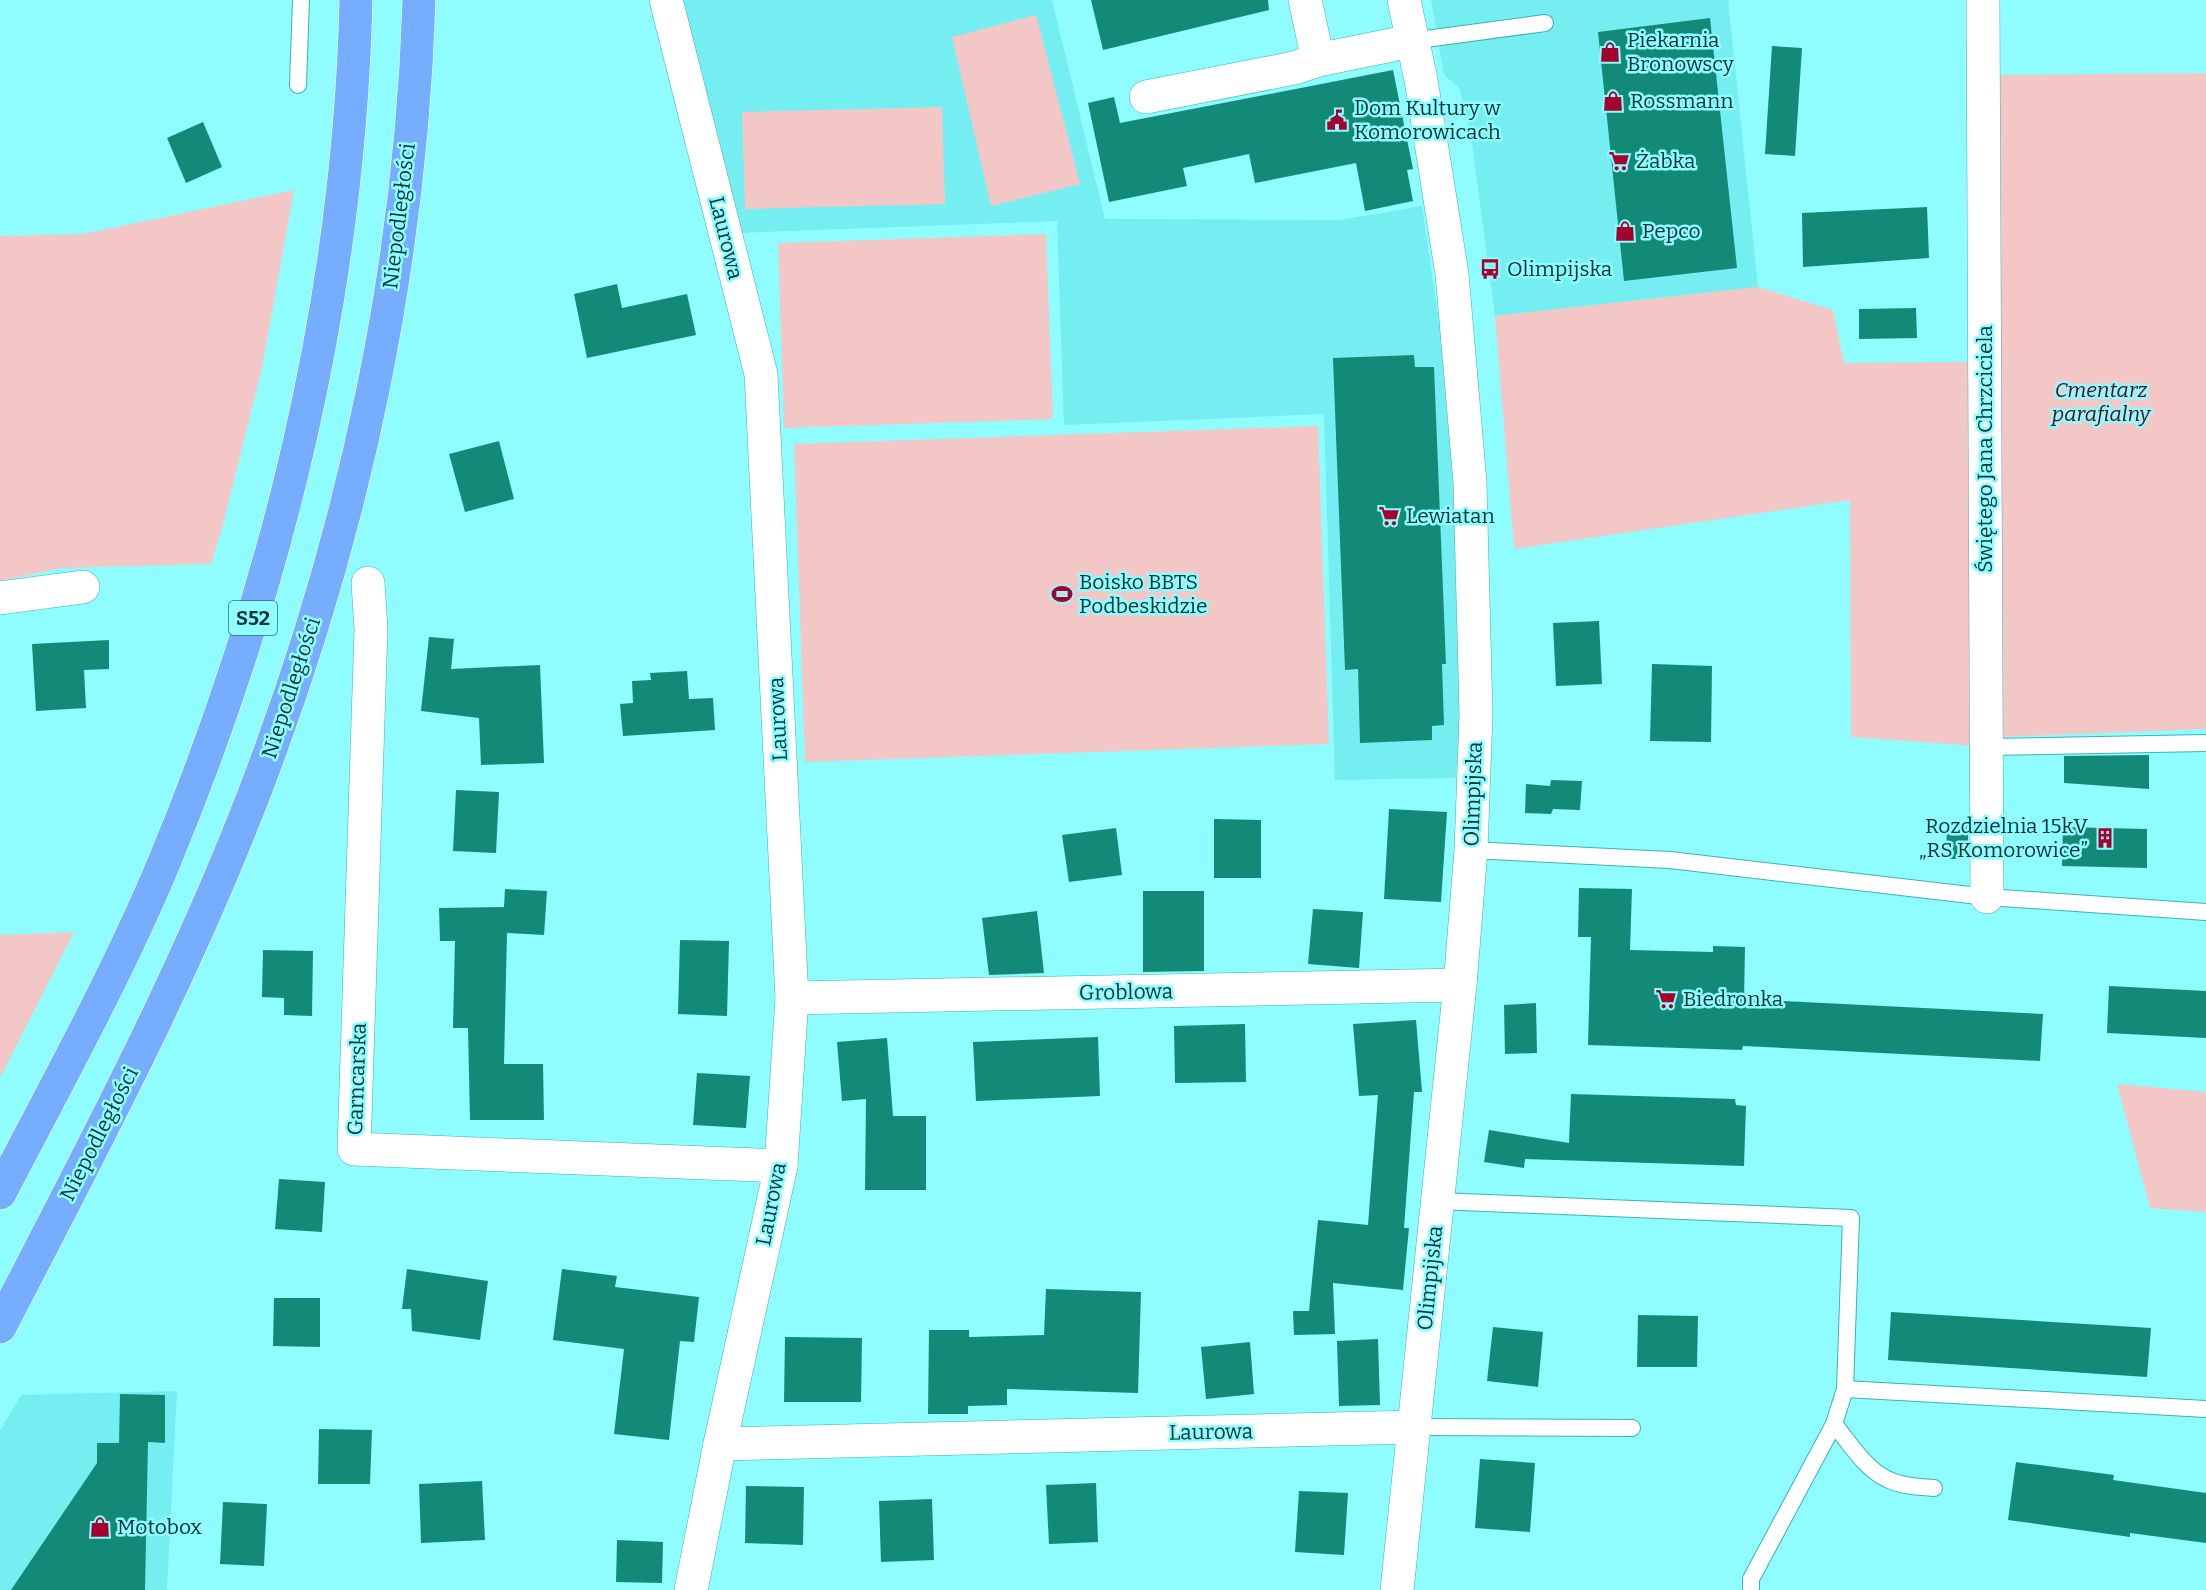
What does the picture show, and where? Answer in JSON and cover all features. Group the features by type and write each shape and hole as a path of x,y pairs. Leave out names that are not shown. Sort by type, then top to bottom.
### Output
{"highway":[{"name":"S52","path":"0,1193 99,1002 162,867 212,740 259,600 295,467 325,317 343,184 356,0"},
{"name":"Niepodległości","path":"0,1327 155,1025 218,882 265,766 314,621 351,487 384,337 404,194 419,0"}],"street":[{"name":"Laurowa","path":"666,0 761,374 792,998 781,1166 720,1443 691,1590"},
{"path":"1305,0 1318,60"},
{"name":"Olimpijska","path":"1397,1590 1460,985 1471,850 1476,735 1476,652 1465,407 1449,244 1421,80 1404,0"},
{"name":"Świętego Jana Chrzciciela","path":"1983,0 1987,897"},
{"path":"1146,98 1412,41"},
{"name":"Garncarska","path":"368,583 371,629 354,1149 781,1166"},
{"path":"0,598 83,587"},
{"name":"Groblowa","path":"792,998 1460,985"},
{"name":"Laurowa","path":"720,1443 1414,1427"}],"lane":[{"path":"298,85 301,0"},
{"path":"1412,41 1545,23"},
{"path":"1987,747 2206,743"},
{"path":"1471,850 1670,860 1987,897 2206,912"},
{"path":"1438,1201 1851,1218 1845,1389 1834,1424 1751,1579 1751,1590"},
{"path":"1845,1389 2206,1409"},
{"path":"1834,1424 1872,1470 1885,1479 1899,1484 1934,1488"},
{"path":"1414,1427 1632,1428"}],"shaded area":[{"path":"682,0 1052,0 1105,219 1340,220 1422,206 1444,356 1464,651 1456,778 1335,780 1324,414 1064,425 1057,221 737,233"},
{"path":"1431,0 1728,0 1758,287 1495,316 1470,129 1460,89 1444,75"},
{"path":"177,1391 167,1590 0,1590 0,1431 21,1395"}],"green space":[{"path":"1036,15 1080,184 991,206 952,37"},
{"name":"Cmentarz parafialny","path":"2206,73 2206,729 1996,737 1995,75"},
{"path":"942,107 945,204 745,209 742,112"},
{"path":"294,190 262,368 211,564 61,568 0,581 0,236 83,234"},
{"path":"1046,234 1053,419 784,428 778,243"},
{"path":"1758,287 1833,310 1844,363 1969,362 1977,746 1851,737 1850,500 1514,549 1495,316"},
{"name":"Boisko BBTS Podbeskidzie","path":"1318,426 1329,744 805,762 794,444"},
{"path":"74,932 0,1078 0,935"},
{"path":"2117,1084 2206,1092 2206,1212 2150,1208"}],"building":[{"path":"1091,0 1268,0 1269,10 1103,50"},
{"path":"1710,18 1737,268 1624,281 1598,32"},
{"path":"1772,46 1802,48 1795,156 1765,154"},
{"path":"1393,70 1413,169 1407,170 1413,201 1365,211 1356,163 1255,183 1249,154 1183,168 1187,186 1109,202 1088,103 1114,97 1120,123"},
{"path":"203,122 222,167 186,183 167,138"},
{"path":"1927,207 1929,258 1803,267 1802,213"},
{"path":"617,284 622,308 687,294 696,335 587,358 574,294"},
{"path":"1916,308 1917,338 1859,339 1859,309"},
{"name":"Lewiatan","path":"1414,355 1415,367 1434,367 1446,664 1442,664 1444,725 1432,726 1432,740 1360,743 1358,669 1345,670 1333,358"},
{"path":"499,441 514,499 465,512 449,454"},
{"path":"1599,621 1602,684 1556,686 1553,623"},
{"path":"429,637 454,639 451,669 540,665 544,763 481,765 479,718 421,711"},
{"path":"109,640 109,669 84,670 86,708 36,711 32,644"},
{"path":"1652,664 1712,666 1711,742 1650,741"},
{"path":"687,671 689,699 713,698 715,730 623,736 620,704 633,703 632,681 651,680 650,673"},
{"path":"2149,755 2149,789 2064,783 2064,756"},
{"path":"1551,780 1582,781 1580,810 1553,809 1551,814 1525,813 1526,784 1550,786"},
{"path":"456,790 499,792 496,853 453,851"},
{"path":"1389,809 1447,812 1441,902 1384,899"},
{"path":"1214,819 1261,820 1261,878 1214,878"},
{"path":"1947,824 1968,825 1968,859 1946,859"},
{"name":"Rozdzielnia 15kV „RS Komorowice”","path":"2063,827 2147,829 2147,868 2062,866"},
{"path":"1116,828 1122,875 1069,882 1062,835"},
{"path":"1579,888 1632,889 1630,950 1713,952 1713,946 1745,947 1744,999 2043,1014 2040,1061 1743,1046 1742,1050 1588,1045 1591,937 1578,937"},
{"path":"505,889 547,891 544,935 507,933 504,1064 543,1064 544,1120 470,1120 468,1028 453,1028 455,941 440,941 439,908 504,907"},
{"path":"1143,891 1204,891 1204,971 1143,972"},
{"path":"1313,909 1363,912 1359,968 1308,964"},
{"path":"1037,911 1044,973 989,975 982,918"},
{"path":"680,940 729,941 727,1016 678,1014"},
{"path":"263,950 313,951 312,1016 284,1015 284,998 262,997"},
{"path":"2109,986 2206,991 2206,1038 2107,1033"},
{"path":"1536,1003 1537,1053 1505,1054 1504,1005"},
{"path":"1416,1020 1422,1092 1414,1092 1404,1228 1409,1228 1403,1290 1333,1283 1335,1334 1294,1335 1293,1311 1309,1311 1318,1220 1368,1225 1378,1095 1359,1096 1353,1024"},
{"path":"1245,1024 1246,1082 1175,1083 1174,1026"},
{"path":"1098,1037 1100,1096 976,1101 973,1042"},
{"path":"887,1038 893,1116 926,1116 926,1190 865,1190 866,1099 842,1101 837,1042"},
{"path":"697,1073 750,1076 746,1128 693,1125"},
{"path":"1571,1094 1735,1099 1736,1105 1746,1106 1744,1166 1525,1159 1524,1168 1484,1162 1489,1130 1569,1143"},
{"path":"279,1179 325,1182 322,1232 275,1229"},
{"path":"407,1269 488,1281 480,1340 412,1331 411,1309 402,1309"},
{"path":"562,1269 617,1276 615,1287 699,1297 694,1342 680,1341 669,1440 614,1434 624,1349 553,1340"},
{"path":"1046,1289 1141,1292 1138,1393 1007,1389 1007,1405 968,1406 968,1414 928,1414 929,1330 969,1330 969,1337 1044,1335"},
{"path":"274,1298 320,1298 320,1347 273,1346"},
{"path":"1891,1312 2151,1328 2147,1377 1888,1360"},
{"path":"1638,1315 1698,1316 1697,1367 1637,1367"},
{"path":"1493,1327 1543,1332 1538,1387 1487,1381"},
{"path":"785,1337 862,1338 861,1402 784,1402"},
{"path":"1378,1339 1380,1405 1339,1406 1337,1341"},
{"path":"1250,1342 1254,1394 1206,1399 1201,1347"},
{"name":"Motobox","path":"120,1394 165,1395 165,1443 148,1442 145,1590 11,1590 97,1463 97,1443 119,1443"},
{"path":"319,1429 372,1430 370,1484 318,1484"},
{"path":"1480,1459 1535,1463 1530,1532 1475,1528"},
{"path":"2016,1462 2114,1475 2113,1480 2206,1493 2206,1543 2130,1533 2130,1537 2008,1520"},
{"path":"482,1481 485,1540 421,1543 419,1484"},
{"path":"1096,1483 1098,1542 1049,1544 1046,1485"},
{"path":"746,1486 804,1487 803,1545 745,1543"},
{"path":"1299,1491 1348,1493 1344,1555 1295,1552"},
{"path":"932,1499 934,1560 881,1562 879,1501"},
{"path":"223,1502 267,1504 264,1566 220,1564"},
{"path":"617,1540 663,1542 662,1583 616,1582"}],"place":[{"name":"Piekarnia Bronowscy","path":"1610,52"},
{"name":"Rossmann","path":"1613,101"},
{"name":"Dom Kultury w Komorowicach","path":"1337,120"},
{"name":"Żabka","path":"1619,161"},
{"name":"Pepco","path":"1625,231"},
{"name":"Olimpijska","path":"1490,269"},
{"name":"Lewiatan","path":"1389,516"},
{"name":"Boisko BBTS Podbeskidzie","path":"1062,594"},
{"name":"Rozdzielnia 15kV „RS Komorowice”","path":"2105,838"},
{"name":"Biedronka","path":"1666,999"},
{"name":"Motobox","path":"100,1527"}]}
